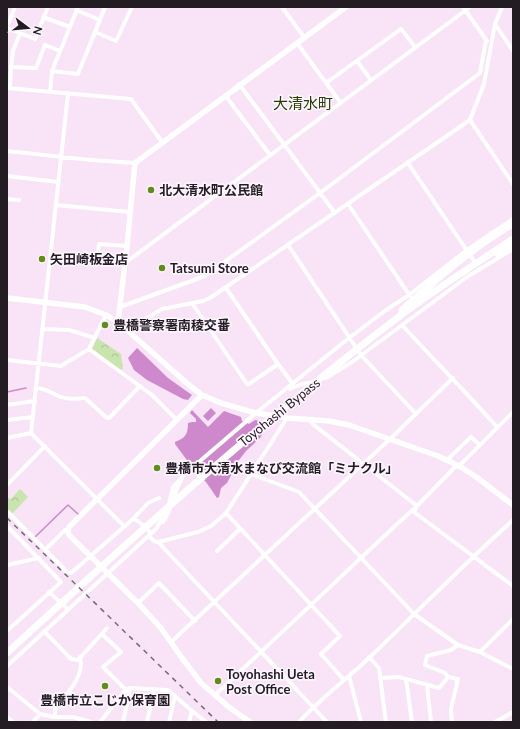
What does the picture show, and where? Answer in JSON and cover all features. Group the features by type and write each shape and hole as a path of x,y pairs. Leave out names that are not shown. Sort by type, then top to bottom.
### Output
{"highway":[{"path":"371,339 434,281 475,249 513,224"},
{"name":"Toyohashi Bypass","path":"7,651 38,625 215,465 282,409 398,318 467,269 513,239"},
{"path":"467,269 480,265 513,245"},
{"path":"7,657 38,625"}],"street":[{"path":"15,7 7,28 34,39 48,7"},
{"path":"52,71 78,74 105,7"},
{"path":"95,32 116,41 132,7"},
{"path":"282,7 304,37"},
{"path":"7,151 135,163 346,7"},
{"path":"127,246 99,244 97,260 125,263 465,9 470,7"},
{"path":"127,330 162,309 192,304 210,298 470,120 484,84 495,24 502,7"},
{"path":"50,92 52,71 77,9 100,20"},
{"path":"465,9 486,40 491,42"},
{"path":"43,17 70,27"},
{"path":"495,24 513,51"},
{"path":"326,83 401,29 415,47"},
{"path":"20,33 13,51 8,88 131,99 162,142"},
{"path":"120,307 205,276 320,193 480,73 486,40"},
{"path":"297,43 340,102"},
{"path":"11,67 36,68 45,45 60,51"},
{"path":"357,61 371,80"},
{"path":"240,84 283,145 335,213"},
{"path":"32,434 68,94"},
{"path":"226,95 270,155"},
{"path":"470,120 513,184"},
{"path":"118,322 135,163"},
{"path":"408,163 480,269"},
{"path":"7,176 58,182"},
{"path":"7,199 19,200"},
{"path":"348,204 420,312"},
{"path":"56,205 130,212"},
{"path":"7,666 156,530 168,508 173,487 179,479 256,413 294,384 349,338 386,310 410,296 467,250 513,219"},
{"path":"288,245 361,355 416,414"},
{"path":"281,394 288,389 302,384 320,381 343,368 480,269 513,249"},
{"path":"226,288 278,364 294,384"},
{"path":"7,298 85,307 106,314 118,322 189,385 202,394 221,403 256,413 287,418 329,421 349,425 390,439 447,460 459,466 475,476 513,505"},
{"path":"192,304 247,384 278,364"},
{"path":"7,360 61,366 89,349 106,314"},
{"path":"402,325 497,427"},
{"path":"43,329 69,330 95,338"},
{"path":"89,349 152,395 177,420"},
{"path":"171,642 364,464 453,378"},
{"path":"37,388 46,389 63,398 85,398 107,418 109,418 140,386"},
{"path":"45,550 98,500 202,394"},
{"path":"7,405 35,401"},
{"path":"215,695 417,506 455,467 459,466 513,412"},
{"path":"7,420 33,417"},
{"path":"158,542 198,532 211,526 226,513 287,418"},
{"path":"310,420 314,425 417,506"},
{"path":"7,438 32,434"},
{"path":"32,434 124,526"},
{"path":"447,460 471,437 480,444"},
{"path":"7,485 45,446"},
{"path":"251,474 300,492 414,614 458,645 480,652 513,669"},
{"path":"7,512 67,572 71,573 133,519 148,503 159,498"},
{"path":"417,506 414,512 513,586"},
{"path":"226,513 340,636 321,654 344,680"},
{"path":"133,519 138,521 149,531 149,536 158,542 327,722"},
{"path":"299,722 313,707 349,676 473,556 513,520"},
{"path":"7,526 61,582 7,631"},
{"path":"68,529 69,535 138,602 161,628 193,674 215,695 250,722"},
{"path":"217,550 240,529"},
{"path":"7,565 39,558"},
{"path":"138,602 159,583 195,621"},
{"path":"49,592 68,609"},
{"path":"480,652 513,619"},
{"path":"44,631 72,659 78,660 107,628"},
{"path":"102,634 122,652 103,667 128,689 129,694 123,722"},
{"path":"452,722 451,709 458,679 448,677 445,673 425,665 427,656 451,650 458,645"},
{"path":"55,717 55,709 80,675 80,657"},
{"path":"369,657 379,668 386,722"},
{"path":"349,676 361,722"},
{"path":"381,678 399,677 439,688 448,677"},
{"path":"406,679 412,722"},
{"path":"427,685 431,722"},
{"path":"7,688 40,714 62,718 73,717 90,722"},
{"path":"100,722 128,689 168,690 206,722"},
{"path":"147,722 154,689"},
{"path":"169,722 175,696"},
{"path":"189,722 192,711"},
{"path":"495,722 513,712"},
{"path":"33,722 40,714"},
{"path":"7,717 13,722"},
{"path":"73,717 77,722"},
{"path":"58,722 62,718"}],"green space":[{"path":"97,338 121,354 123,370 118,369 92,349"},
{"path":"20,489 28,497 12,514 7,509 7,499 11,499"}],"shaded area":[{"path":"137,348 168,378 192,395 188,400 183,399 147,380 134,370 128,358"},
{"path":"211,408 216,413 208,421 203,416"},
{"path":"192,410 208,427 224,411 241,417 242,421 249,424 255,420 265,422 267,426 260,438 239,460 227,483 221,488 219,497 217,498 175,444 175,442 185,436 188,423 196,422 196,419 190,413"}],"waterway":[{"path":"7,392 26,388"},
{"path":"35,537 68,505 78,514"}],"railway":[{"path":"7,518 218,722"}],"place":[{"name":"北大清水町公民館","path":"151,190"},
{"name":"矢田崎板金店","path":"42,259"},
{"name":"Tatsumi Store","path":"162,268"},
{"name":"豊橋警察署南稜交番","path":"105,325"},
{"name":"豊橋市大清水まなび交流館「ミナクル」","path":"157,468"},
{"name":"Toyohashi Ueta Post Office","path":"218,681"},
{"name":"豊橋市立こじか保育園","path":"105,686"}],"district":[{"name":"大清水町","path":"303,103"}]}
